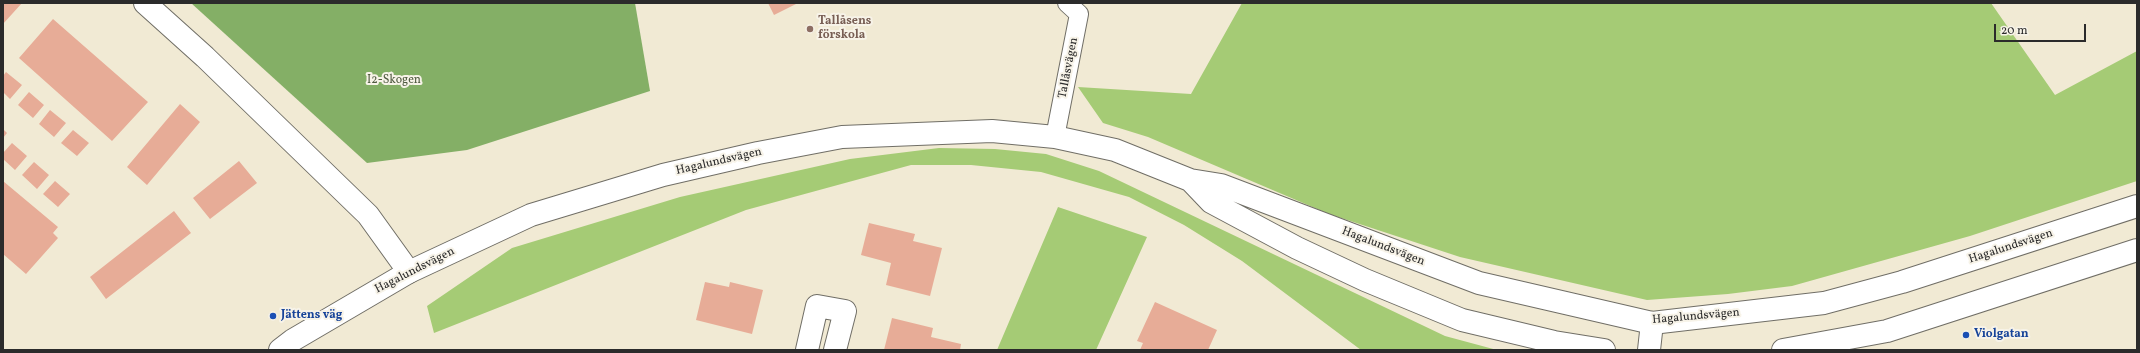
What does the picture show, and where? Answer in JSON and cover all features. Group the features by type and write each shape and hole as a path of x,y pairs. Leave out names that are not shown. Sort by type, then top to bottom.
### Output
{"street":[{"path":"145,3 205,57 368,215 409,272"},
{"name":"Hagalundsvägen","path":"280,350 293,340 409,272 531,215 663,175 758,153 842,138 992,131 1055,137 1115,150 1190,180 1221,185 1479,283 1652,323 1824,303 1902,282 2137,206"},
{"name":"Hagalundsvägen","path":"1190,180 1211,202 1297,248 1379,286 1462,320 1554,342 1604,350"},
{"path":"1783,350 1887,331 2137,250"},
{"path":"807,350 817,306 844,311 835,350"},
{"path":"1649,350 1652,323"}],"lane":[{"name":"Tallåsvägen","path":"1055,137 1078,7"}],"green space":[{"name":"I2-Skogen","path":"191,3 635,3 650,91 467,150 367,163"},
{"path":"1242,3 1991,3 2055,95 2137,51 2137,181 1970,236 1792,286 1728,294 1647,300 1460,257 1329,214 1148,137 1103,123 1078,87 1191,94"},
{"path":"939,148 995,149 1046,154 1099,171 1445,336 1497,350 1361,350 1242,261 1184,225 1129,197 1041,172 971,165 911,165 746,210 434,333 427,306 512,248 680,197 850,159"},
{"path":"1058,207 1147,237 1096,350 997,350"}],"building":[{"path":"3,3 22,3 3,24"},
{"path":"768,3 798,3 774,15"},
{"path":"53,19 148,102 112,141 19,58"},
{"path":"6,72 22,85 10,99 3,92 3,76"},
{"path":"29,92 44,105 33,118 18,105"},
{"path":"180,104 200,122 147,185 127,167"},
{"path":"50,110 66,123 54,137 39,124"},
{"path":"3,129 7,133 3,138"},
{"path":"73,130 89,143 77,156 61,143"},
{"path":"12,143 27,156 15,170 3,159 3,153"},
{"path":"239,161 257,183 210,219 193,198"},
{"path":"34,162 49,175 37,189 22,175"},
{"path":"3,181 58,227 53,233 58,238 26,274 3,254"},
{"path":"55,181 70,194 58,207 43,194"},
{"path":"174,211 191,233 106,299 90,277"},
{"path":"869,223 915,234 913,241 942,248 930,296 886,285 891,263 861,255"},
{"path":"705,282 729,287 730,282 763,290 752,334 696,320"},
{"path":"1155,302 1217,330 1208,350 1140,350 1143,343 1137,341"},
{"path":"892,318 933,328 931,337 961,344 960,350 884,350"}],"place":[{"name":"Tallåsens förskola","path":"810,29"},
{"name":"Jättens väg","path":"273,316"},
{"name":"Violgatan","path":"1966,335"}]}
